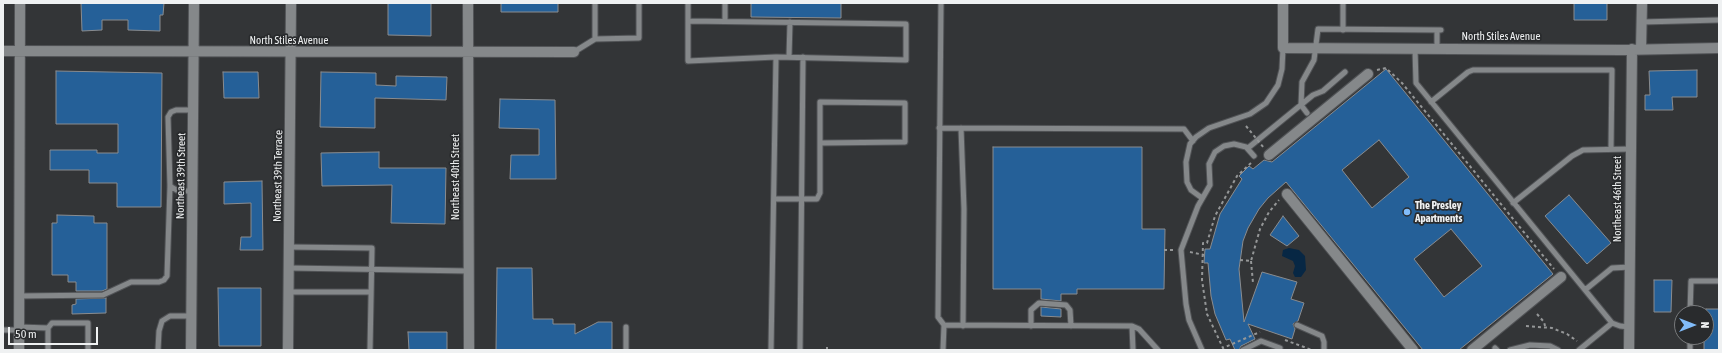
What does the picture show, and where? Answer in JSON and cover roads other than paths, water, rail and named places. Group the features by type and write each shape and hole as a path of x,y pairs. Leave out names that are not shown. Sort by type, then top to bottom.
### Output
{"street":[{"path":"20,3 20,350"},
{"name":"Northeast 39th Street","path":"191,350 194,3"},
{"name":"Northeast 39th Terrace","path":"288,350 292,53 291,3"},
{"name":"Northeast 40th Street","path":"468,3 469,350"},
{"path":"1283,3 1283,48"},
{"name":"Northeast 46th Street","path":"1629,350 1631,149 1637,49 1642,22 1642,3"},
{"name":"North Stiles Avenue","path":"1283,48 1719,48"},
{"name":"North Stiles Avenue","path":"3,51 194,53 574,52"},
{"path":"1266,152 1368,74"},
{"path":"1287,194 1413,350"},
{"path":"1472,350 1561,277"}],"lane":[{"path":"595,3 595,39"},
{"path":"574,52 595,39 639,38 639,3"},
{"path":"688,3 688,21 688,61 776,57 906,60 906,24 688,21"},
{"path":"725,3 725,21"},
{"path":"941,3 938,318 944,325 943,350"},
{"path":"1343,3 1343,30"},
{"path":"1642,22 1719,20"},
{"path":"790,22 790,57"},
{"path":"1307,113 1301,105 1302,82 1314,60 1318,30 1439,30 1437,49"},
{"path":"1202,198 1191,190 1187,182 1187,158 1189,147 1193,141 1209,128 1250,114 1266,103 1278,85 1282,69 1283,48"},
{"path":"1415,49 1415,81 1431,102 1612,323 1630,327"},
{"path":"771,350 776,57"},
{"path":"800,350 803,57"},
{"path":"1431,102 1468,72 1473,70 1612,70 1611,148"},
{"path":"1248,148 1314,95 1323,91 1345,72"},
{"path":"774,198 817,199 820,193 820,143 820,102 905,102 905,142 820,143"},
{"path":"19,296 103,294 131,282 159,282 164,280 167,276 170,186 168,116 171,112 176,110 194,110"},
{"path":"939,128 1184,129 1193,141"},
{"path":"961,128 964,209 963,326"},
{"path":"1202,350 1187,312 1180,255 1182,243 1210,183 1209,164 1215,152 1229,144 1240,145 1248,148 1255,158"},
{"path":"1513,203 1578,153 1589,149 1631,149"},
{"path":"170,186 178,191 193,191"},
{"path":"289,247 372,248 370,350"},
{"path":"1584,290 1612,268 1630,267"},
{"path":"289,268 469,271"},
{"path":"1690,305 1691,281 1719,281"},
{"path":"289,292 371,292"},
{"path":"1031,326 1031,310 1039,303 1066,305 1070,310 1071,326"},
{"path":"158,350 159,331 162,321 170,316 192,316"},
{"path":"48,350 48,328 52,323 88,323 88,350"},
{"path":"1579,350 1612,323"},
{"path":"944,325 1132,326 1139,329 1158,350"},
{"path":"1297,325 1322,336 1324,350"},
{"path":"1132,326 1133,350"},
{"path":"626,327 626,350"},
{"path":"3,330 19,328 48,328"},
{"path":"1243,350 1261,341 1280,349"},
{"path":"1510,350 1530,345 1550,346 1558,350"}],"water":[{"path":"1289,248 1299,250 1305,256 1306,270 1301,277 1295,277 1293,273 1295,266 1293,261 1282,256 1283,250"}],"place":[{"name":"The Presley Apartments","path":"1407,212"}]}
